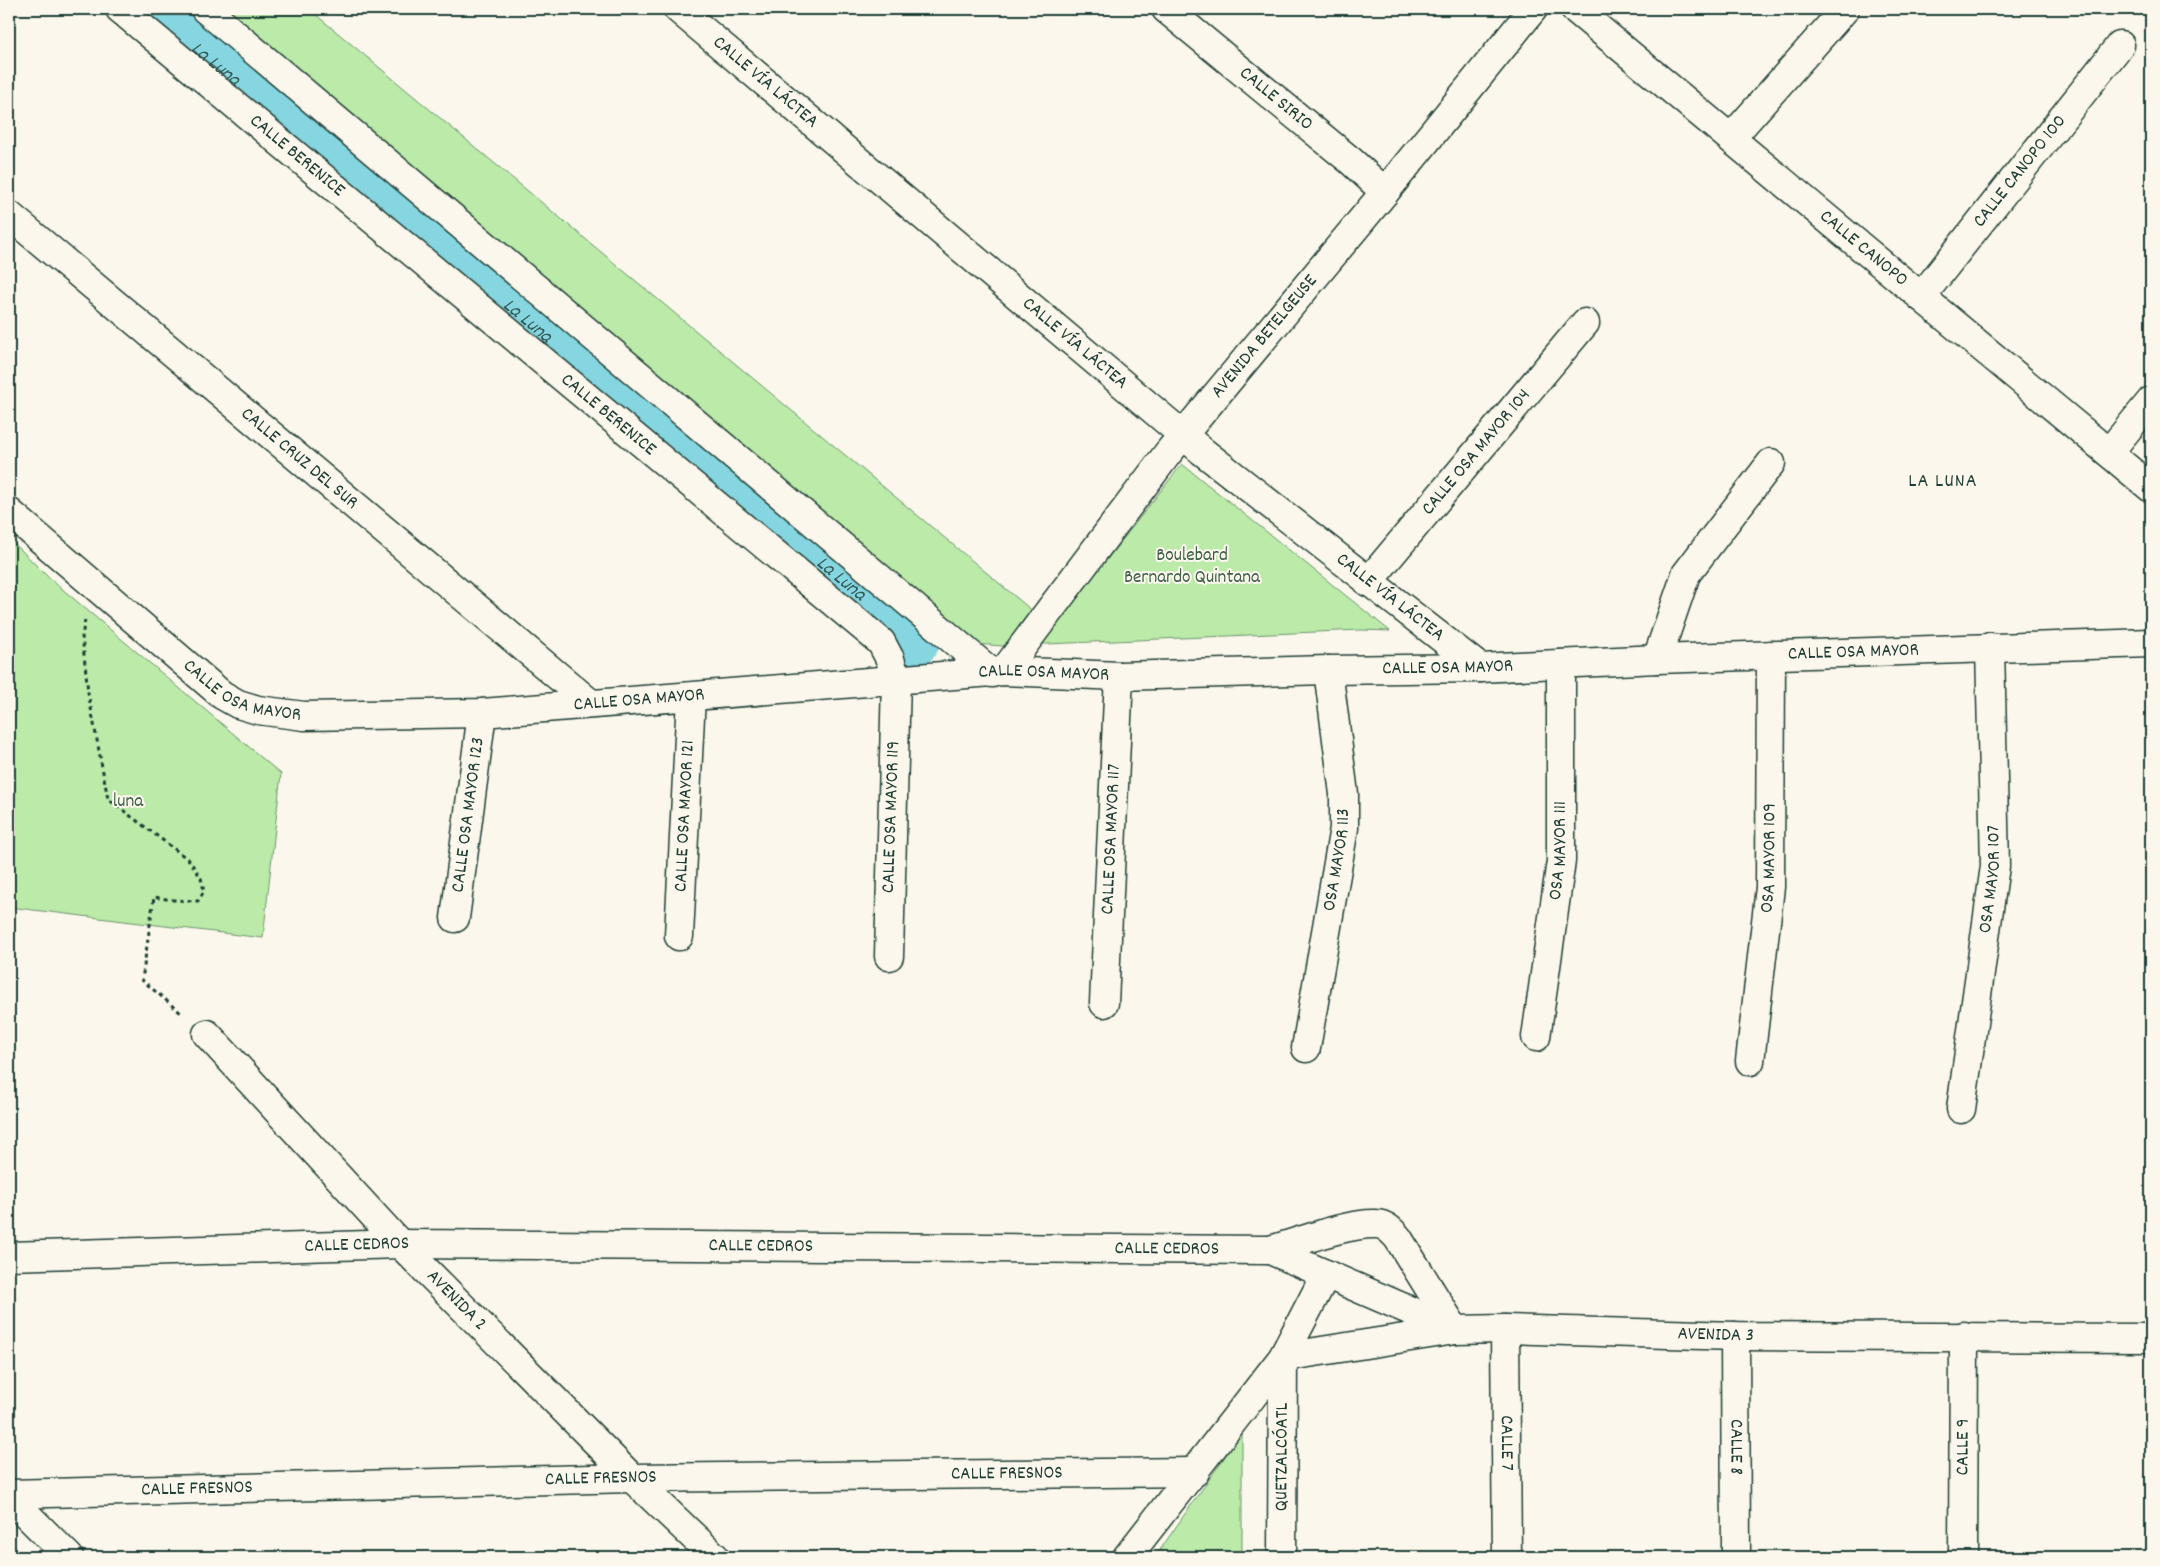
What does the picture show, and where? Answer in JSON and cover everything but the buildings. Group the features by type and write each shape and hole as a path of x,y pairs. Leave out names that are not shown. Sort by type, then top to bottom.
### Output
{"street":[{"name":"CALLE BERENICE","path":"120,9 881,642 890,659 896,679"},
{"path":"205,9 998,672"},
{"name":"CALLE VÍA LÁCTEA","path":"678,9 1183,435 1480,668"},
{"name":"CALLE SIRIO","path":"1166,9 1351,161 1385,192"},
{"name":"AVENIDA BETELGEUSE","path":"998,672 1183,435 1534,9"},
{"name":"CALLE CANOPO","path":"1575,9 2151,488"},
{"path":"1731,138 1845,9"},
{"name":"CALLE CANOPO 100","path":"1921,297 2120,45"},
{"name":"CALLE CRUZ DEL SUR","path":"9,215 590,703"},
{"name":"CALLE OSA MAYOR 104","path":"1368,582 1585,323"},
{"path":"2109,452 2151,401"},
{"path":"1657,659 1686,574 1771,463"},
{"name":"CALLE OSA MAYOR","path":"9,512 222,695 238,704 275,713 304,716 482,713 998,672 1119,676 1480,668 1657,659 2151,643"},
{"name":"OSA MAYOR 107","path":"1962,1109 1995,866 1990,647"},
{"name":"OSA MAYOR 109","path":"1750,1060 1770,887 1771,655"},
{"name":"OSA MAYOR 111","path":"1536,1036 1561,861 1561,664"},
{"name":"OSA MAYOR 113","path":"1306,1048 1344,828 1344,794 1328,670"},
{"name":"CALLE OSA MAYOR 117","path":"1104,1003 1119,676"},
{"name":"CALLE OSA MAYOR 119","path":"889,956 896,679"},
{"name":"CALLE OSA MAYOR 121","path":"679,936 691,697"},
{"name":"CALLE OSA MAYOR 123","path":"455,918 482,713"},
{"name":"AVENIDA 2","path":"207,1034 400,1244 632,1478 715,1557"},
{"name":"CALLE CEDROS","path":"9,1256 400,1244 1270,1250 1348,1227 1377,1224 1389,1228 1398,1238 1455,1330"},
{"path":"1270,1250 1455,1330"},
{"path":"1127,1557 1283,1357 1326,1274"},
{"name":"AVENIDA 3","path":"1283,1357 1455,1330 1505,1329 1735,1336 2151,1338"},
{"name":"CALLE 7","path":"1505,1329 1507,1557"},
{"name":"CALLE 8","path":"1735,1336 1736,1557"},
{"name":"CALLE 9","path":"1963,1557 1964,1336"},
{"name":"QUETZALCÓATL","path":"1282,1557 1283,1357"},
{"name":"CALLE FRESNOS","path":"9,1495 632,1478 1195,1472"},
{"path":"9,1495 69,1557"}],"path":[{"path":"92,583 82,636 88,692 108,799 189,860 201,878 204,891 198,901 154,897 142,980 207,1034"}],"green space":[{"name":"Boulebard Bernardo Quintana","path":"107,9 309,9 1053,628 1182,464 1390,631 1361,630 1003,646 900,639"},
{"name":"luna","path":"9,538 48,577 281,774 263,938 9,907"},
{"path":"1242,1432 1242,1557 1155,1557"}],"waterway":[{"name":"La Luna","path":"147,9 909,636"}],"district":[{"name":"LA LUNA","path":"1943,482"}]}
